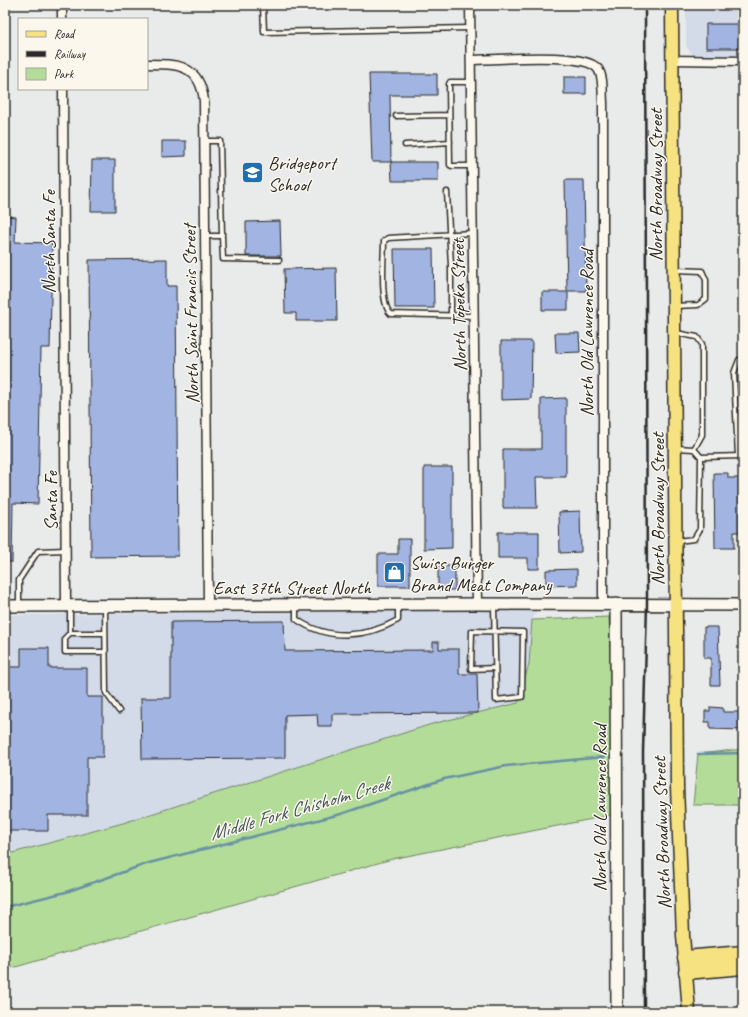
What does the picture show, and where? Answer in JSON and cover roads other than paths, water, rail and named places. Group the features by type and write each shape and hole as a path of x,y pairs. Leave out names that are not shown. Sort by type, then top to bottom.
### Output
{"highway":[{"path":"685,965 743,954"},
{"path":"685,965 743,967"}],"main road":[{"name":"North Broadway Street","path":"672,5 676,787 685,965 690,1012"},
{"name":"East 37th Street North","path":"5,606 477,604 743,605"},
{"name":"North Old Lawrence Road","path":"616,604 617,1012"}],"street":[{"path":"62,5 62,18"},
{"name":"North Topeka Street","path":"470,5 477,604"},
{"name":"North Old Lawrence Road","path":"471,60 566,58 584,60 598,69 601,78 603,102 603,604"},
{"path":"673,60 743,61"},
{"name":"North Saint Francis Street","path":"148,64 174,64 186,69 196,77 203,93 208,605"},
{"name":"North Santa Fe","path":"63,90 65,395"},
{"name":"Santa Fe","path":"65,395 66,550 68,606"}],"lane":[{"path":"263,5 264,32 471,28"},
{"path":"471,82 449,83 449,115 451,166 472,166"},
{"path":"396,116 449,115"},
{"path":"204,141 220,141 223,259 279,260"},
{"path":"405,145 450,142"},
{"path":"447,192 448,234 451,265 451,316"},
{"path":"473,233 388,238 384,241 384,298 387,310 391,314 474,316"},
{"path":"205,236 222,236"},
{"path":"673,270 702,271 706,280 706,299 698,305 674,306"},
{"path":"674,333 697,337 702,344 702,435 694,449"},
{"path":"738,456 734,372 739,360 743,360"},
{"path":"674,448 694,449 701,457 700,529 694,539 675,541"},
{"path":"701,457 743,456"},
{"path":"19,606 19,580 38,551 66,550"},
{"path":"494,604 494,631 496,700 522,697 523,632 494,631 472,631 471,669 495,668"},
{"path":"296,605 296,619 306,626 332,634 365,634 384,628 398,620 398,605"},
{"path":"68,606 70,633"},
{"path":"105,606 106,693 119,711"},
{"path":"105,633 70,633 65,638 65,652 106,652"}],"waterway":[{"name":"Middle Fork Chisholm Creek","path":"698,754 743,753"},
{"name":"Middle Fork Chisholm Creek","path":"5,907 66,892 149,863 341,814 444,779 506,766 604,757"}],"railway":[{"path":"644,1012 643,752 647,605 645,5"}],"place":[{"name":"Bridgeport School","path":"253,173"},
{"name":"Swiss Burger Brand Meat Company","path":"395,573"}]}
